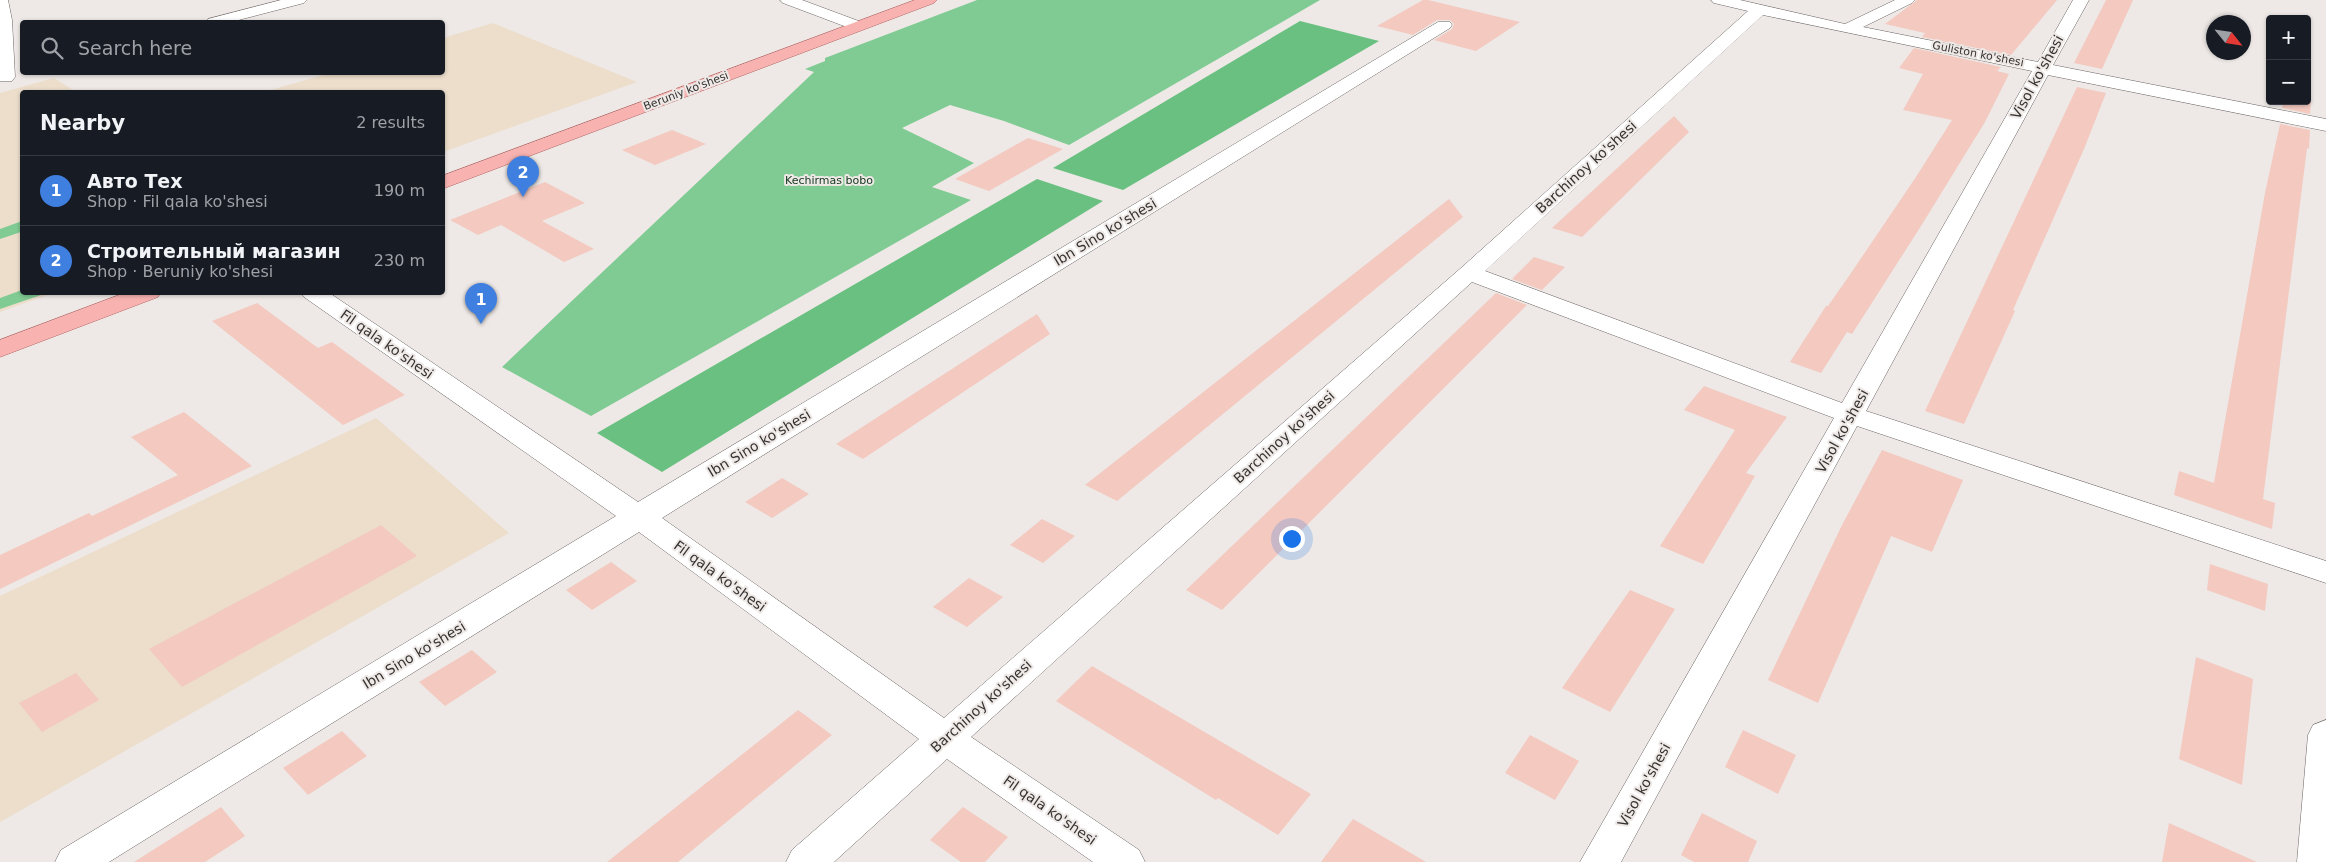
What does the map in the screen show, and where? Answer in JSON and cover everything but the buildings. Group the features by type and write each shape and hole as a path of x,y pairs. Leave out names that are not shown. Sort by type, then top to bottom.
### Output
{"main road":[{"name":"Beruniy ko'shesi","path":"445,182 929,0"},
{"path":"0,349 142,295"}],"street":[{"path":"0,0 4,20 9,76"},
{"path":"222,20 299,0"},
{"path":"788,0 858,26"},
{"name":"Guliston ko'shesi","path":"1719,0 1847,29 2326,125"},
{"path":"1847,29 1908,0"},
{"name":"Visol ko'shesi","path":"1600,862 2081,0"},
{"name":"Barchinoy ko'shesi","path":"806,862 1469,273 1760,9"},
{"name":"Ibn Sino ko'shesi","path":"75,862 1444,25"},
{"path":"1469,273 1851,415 2326,572"},
{"name":"Fil qala ko'shesi","path":"316,295 639,517 945,738 1125,862"},
{"path":"2317,862 2326,736"}],"shaded area":[{"path":"493,23 637,82 445,151 445,90 271,90 323,75 445,75 445,37"},
{"path":"54,78 73,90 20,90 20,295 47,295 0,312 0,93"},
{"path":"376,418 509,533 0,822 0,596"}],"green space":[{"name":"Kechirmas bobo","path":"977,0 1320,0 1069,145 1004,121 950,105 902,128 974,163 932,187 971,200 591,416 502,367 814,72 805,69 825,61 825,58"},
{"path":"1300,21 1379,41 1123,190 1053,168"},
{"path":"1037,179 1103,201 662,472 597,433"},
{"path":"20,222 20,232 0,239 0,229"},
{"path":"20,291 20,295 41,295 0,309 0,298"}],"place":[{"name":"Строительный магазин","path":"523,197"},
{"name":"Авто Тех","path":"481,324"}]}
